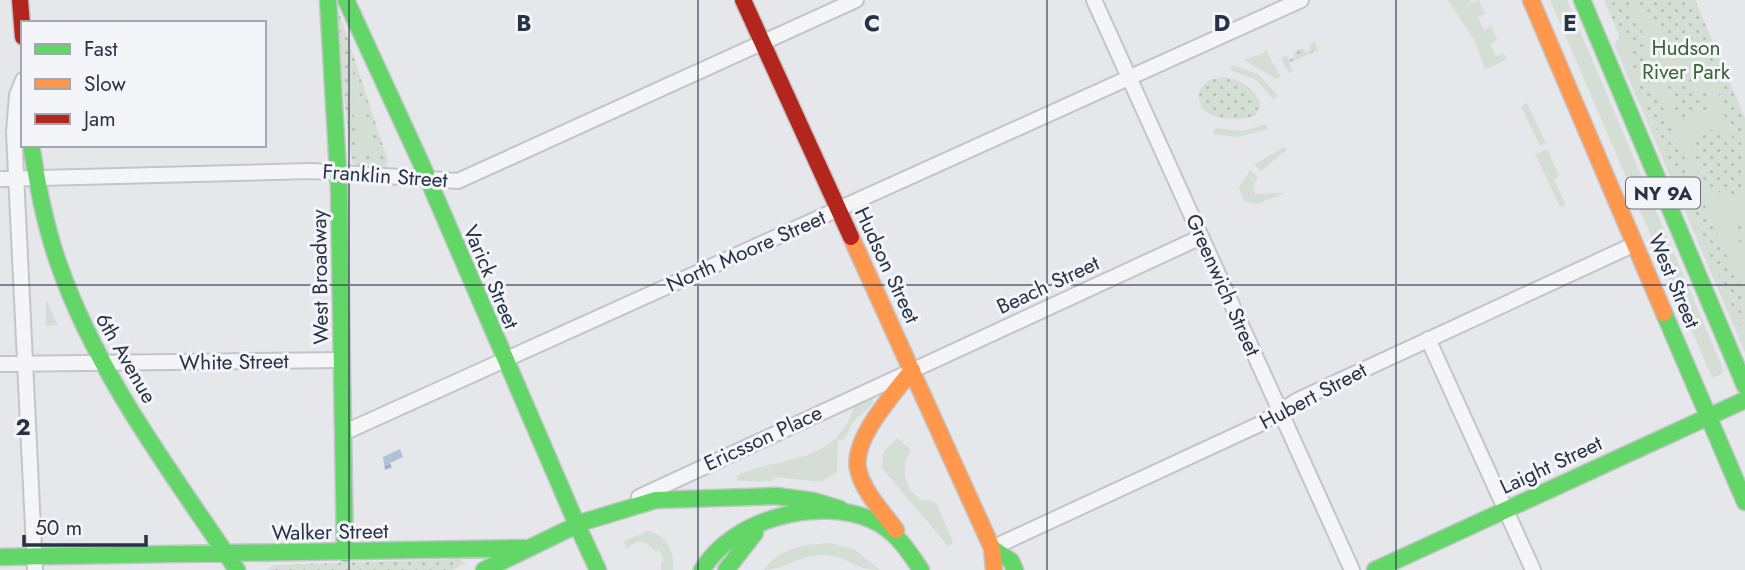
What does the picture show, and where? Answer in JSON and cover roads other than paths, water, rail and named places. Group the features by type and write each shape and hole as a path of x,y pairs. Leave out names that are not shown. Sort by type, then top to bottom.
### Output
{"main road":[{"path":"20,0 22,21"},
{"name":"West Broadway","path":"328,0 338,173 345,553"},
{"name":"Varick Street","path":"346,0 428,180 504,360 598,570"},
{"name":"Hudson Street","path":"743,0 992,548 993,570"},
{"name":"West Street","path":"1531,0 1745,502"},
{"name":"West Street","path":"1582,0 1745,386"},
{"name":"6th Avenue","path":"32,147 36,177 54,254 75,312 101,362 237,570"},
{"path":"912,370 864,438 857,462 864,482 917,563"},
{"name":"Laight Street","path":"1375,570 1745,400"},
{"path":"484,570 617,510 661,499 768,495 813,500 884,527 917,563"},
{"path":"702,570 712,554 729,540 779,518 809,510 840,509"},
{"path":"726,570 744,543 779,518"},
{"name":"Walker Street","path":"0,557 35,563 225,553 489,551 535,547"},
{"name":"Hudson Street","path":"992,548 1011,561 1015,570"}],"street":[{"name":"Franklin Street","path":"0,178 338,173 453,182 856,0"},
{"name":"Greenwich Street","path":"1094,0 1352,570"},
{"name":"North Moore Street","path":"343,433 1301,0"},
{"path":"21,90 15,119 16,178 35,563"},
{"name":"Beach Street","path":"912,370 1201,237"},
{"name":"Hubert Street","path":"992,548 1260,424 1298,400 1635,244"},
{"path":"1428,339 1533,570"},
{"name":"White Street","path":"0,364 342,360"},
{"name":"Ericsson Place","path":"617,510 660,485 912,370"}],"water":[{"path":"400,449 403,457 390,463 392,468 385,470 383,457"}],"park label":[{"name":"Hudson River Park","path":"1686,60"}]}
